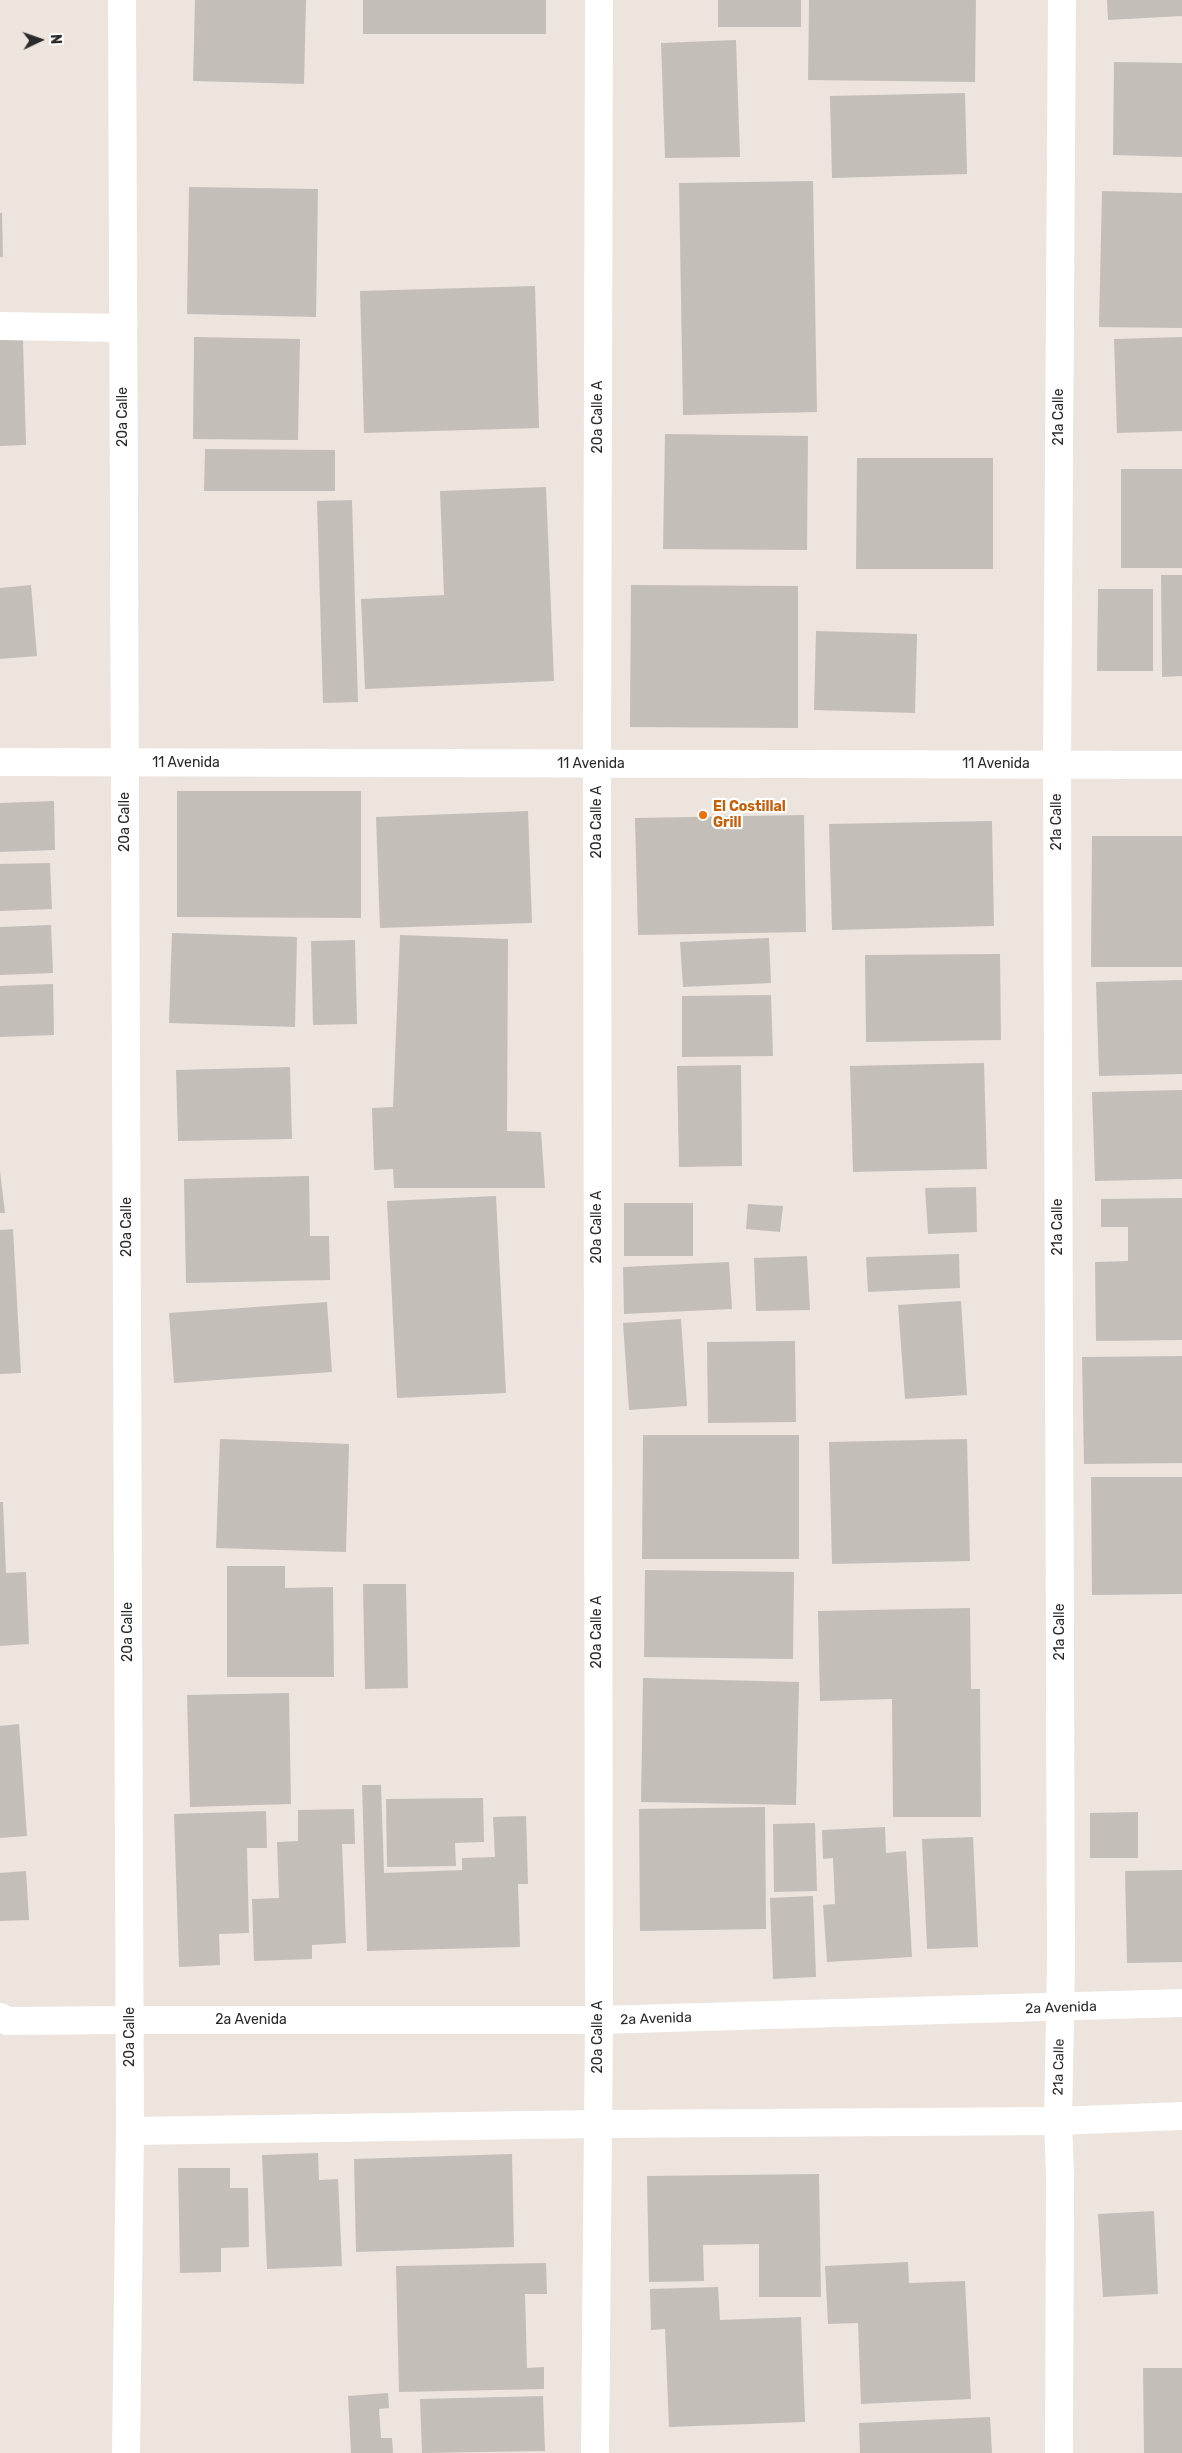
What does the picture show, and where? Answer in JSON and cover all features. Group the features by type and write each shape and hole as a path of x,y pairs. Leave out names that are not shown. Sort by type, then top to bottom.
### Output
{"street":[{"name":"20a Calle","path":"122,0 130,2020 126,2453"},
{"name":"20a Calle A","path":"595,2453 599,2020 597,764 599,0"},
{"name":"21a Calle","path":"1060,2453 1057,764 1062,0"},
{"path":"0,326 123,328"},
{"name":"11 Avenida","path":"0,762 1182,765"},
{"name":"2a Avenida","path":"0,2017 7,2021 599,2020 1182,2003"},
{"path":"130,2131 598,2124 1058,2121 1182,2116"}],"building":[{"path":"195,0 306,0 304,84 193,81"},
{"path":"363,0 546,0 546,34 363,34"},
{"path":"718,0 801,0 801,27 718,27"},
{"path":"809,0 976,0 975,82 808,80"},
{"path":"1107,0 1182,0 1182,16 1108,20"},
{"path":"736,40 740,157 665,158 661,43"},
{"path":"1114,62 1182,63 1182,157 1113,155"},
{"path":"965,93 967,174 832,178 830,96"},
{"path":"813,181 817,412 683,415 679,183"},
{"path":"189,187 318,189 316,317 187,314"},
{"path":"1102,191 1182,193 1182,328 1099,327"},
{"path":"0,213 2,213 3,257 0,257"},
{"path":"535,286 539,428 364,433 360,291"},
{"path":"194,337 300,339 298,440 193,439"},
{"path":"1182,337 1182,431 1117,433 1114,339"},
{"path":"23,339 26,445 0,446 0,340"},
{"path":"665,434 808,436 807,550 663,549"},
{"path":"205,449 335,450 335,491 204,491"},
{"path":"857,458 993,458 993,569 856,569"},
{"path":"1121,469 1182,469 1182,568 1121,568"},
{"path":"546,487 554,681 365,689 361,599 444,595 440,491"},
{"path":"352,500 358,702 323,703 317,501"},
{"path":"1161,575 1182,575 1182,676 1162,677"},
{"path":"31,585 37,656 0,659 0,588"},
{"path":"631,585 798,586 798,728 630,727"},
{"path":"1098,589 1153,589 1153,671 1097,671"},
{"path":"816,631 917,634 915,713 814,710"},
{"path":"177,791 361,791 361,918 177,917"},
{"path":"54,801 55,850 0,852 0,803"},
{"path":"528,811 532,923 380,928 376,817"},
{"path":"804,815 806,932 638,935 635,818"},
{"path":"992,821 994,926 832,930 829,824"},
{"path":"1092,836 1182,836 1182,967 1091,967"},
{"path":"50,863 52,909 0,911 0,864"},
{"path":"51,925 53,973 0,975 0,927"},
{"path":"172,933 297,937 295,1027 169,1023"},
{"path":"400,935 508,939 507,1131 541,1132 545,1188 394,1188 393,1169 374,1170 372,1108 393,1107"},
{"path":"769,938 771,983 683,987 680,942"},
{"path":"355,940 357,1024 313,1025 311,941"},
{"path":"1000,954 1001,1040 866,1042 865,955"},
{"path":"1182,980 1182,1074 1099,1076 1096,982"},
{"path":"53,984 54,1035 0,1037 0,986"},
{"path":"771,995 773,1056 682,1057 682,996"},
{"path":"984,1063 987,1169 853,1172 850,1066"},
{"path":"741,1065 742,1166 679,1167 677,1066"},
{"path":"290,1067 292,1139 178,1141 176,1070"},
{"path":"1182,1090 1182,1179 1095,1181 1092,1092"},
{"path":"0,1171 5,1213 0,1213"},
{"path":"309,1176 310,1236 329,1236 330,1280 186,1283 184,1179"},
{"path":"976,1187 977,1232 928,1234 925,1188"},
{"path":"496,1196 506,1393 397,1398 387,1201"},
{"path":"1182,1198 1182,1340 1096,1341 1095,1262 1128,1261 1128,1227 1101,1227 1101,1199"},
{"path":"624,1203 693,1203 693,1256 624,1256"},
{"path":"748,1204 783,1206 780,1232 746,1229"},
{"path":"13,1229 21,1373 0,1374 0,1230"},
{"path":"959,1254 960,1288 868,1292 866,1257"},
{"path":"807,1256 810,1310 756,1311 754,1258"},
{"path":"729,1262 732,1309 624,1314 623,1267"},
{"path":"961,1301 967,1395 905,1399 898,1305"},
{"path":"327,1302 332,1372 174,1383 169,1313"},
{"path":"681,1319 687,1406 629,1410 623,1323"},
{"path":"795,1341 796,1422 708,1423 707,1342"},
{"path":"1182,1356 1182,1463 1084,1464 1082,1357"},
{"path":"643,1435 799,1435 799,1559 642,1559"},
{"path":"220,1439 349,1444 346,1552 216,1548"},
{"path":"967,1439 970,1561 832,1564 829,1442"},
{"path":"1091,1477 1182,1477 1182,1594 1092,1595"},
{"path":"0,1502 3,1502 6,1573 26,1572 29,1644 0,1646"},
{"path":"227,1566 285,1566 285,1588 333,1587 334,1677 227,1677"},
{"path":"645,1570 794,1572 793,1659 644,1657"},
{"path":"363,1584 406,1584 408,1688 365,1689"},
{"path":"970,1608 971,1689 980,1689 981,1817 893,1817 892,1699 820,1701 818,1611"},
{"path":"643,1678 799,1682 796,1805 641,1802"},
{"path":"289,1693 291,1804 190,1807 187,1695"},
{"path":"19,1724 27,1836 0,1838 0,1726"},
{"path":"362,1785 381,1785 384,1873 462,1870 462,1858 495,1857 493,1817 526,1816 528,1884 518,1884 520,1947 367,1951"},
{"path":"483,1798 484,1842 455,1843 456,1866 387,1867 386,1799"},
{"path":"765,1807 766,1929 640,1931 639,1809"},
{"path":"354,1809 355,1844 342,1844 346,1943 312,1945 312,1959 254,1961 252,1899 279,1898 277,1842 298,1841 298,1810"},
{"path":"266,1811 267,1848 247,1848 249,1933 219,1934 220,1965 179,1967 174,1814"},
{"path":"1138,1812 1138,1858 1090,1858 1090,1813"},
{"path":"815,1823 817,1891 774,1892 773,1824"},
{"path":"885,1827 886,1853 906,1851 912,1957 827,1962 823,1905 835,1904 833,1858 823,1859 822,1830"},
{"path":"973,1837 978,1947 927,1949 922,1839"},
{"path":"1182,1870 1182,1962 1127,1963 1125,1871"},
{"path":"26,1871 29,1920 0,1921 0,1873"},
{"path":"813,1896 816,1977 773,1979 770,1898"},
{"path":"318,2153 319,2180 338,2179 342,2266 267,2269 262,2155"},
{"path":"512,2154 514,2247 356,2252 354,2159"},
{"path":"178,2168 230,2168 230,2188 248,2188 249,2247 221,2248 221,2272 180,2273"},
{"path":"819,2174 821,2297 759,2297 759,2244 703,2245 704,2281 649,2282 647,2176"},
{"path":"1154,2211 1158,2294 1103,2297 1098,2214"},
{"path":"908,2262 909,2283 965,2281 971,2399 861,2404 858,2323 828,2324 825,2266"},
{"path":"546,2263 547,2294 525,2294 527,2368 544,2367 544,2389 399,2392 396,2266"},
{"path":"718,2287 720,2320 801,2317 805,2422 669,2427 665,2329 651,2330 650,2289"},
{"path":"1143,2368 1182,2368 1182,2453 1144,2453"},
{"path":"388,2393 389,2408 379,2409 381,2438 392,2438 393,2453 351,2453 348,2396"},
{"path":"543,2396 545,2451 422,2453 420,2399"},
{"path":"990,2417 992,2453 860,2453 859,2423"}],"place":[{"name":"El Costillal Grill","path":"703,815"}]}
